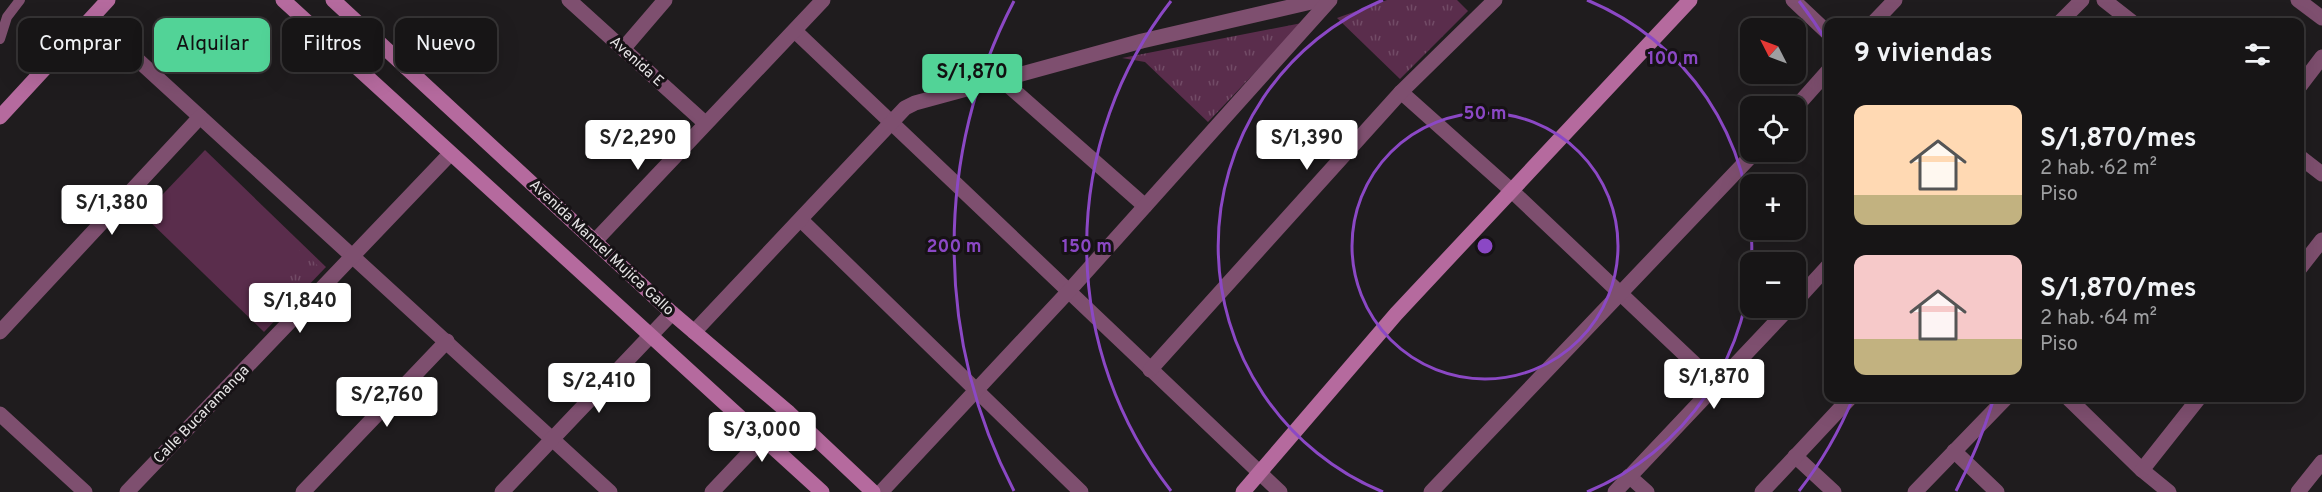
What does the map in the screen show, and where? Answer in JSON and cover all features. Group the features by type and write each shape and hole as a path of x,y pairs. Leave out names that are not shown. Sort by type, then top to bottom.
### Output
{"street":[{"path":"92,18 108,0"},
{"path":"283,0 822,492"},
{"name":"Avenida Manuel Mujica Gallo","path":"333,0 672,313 788,412 873,492"},
{"name":"Avenida E","path":"569,0 705,123"},
{"path":"623,49 665,0"},
{"path":"595,241 823,0"},
{"path":"694,332 905,108 915,103 1142,41 1320,0"},
{"path":"881,492 1068,291 1330,0"},
{"path":"1243,492 1396,314 1690,0"},
{"path":"1792,0 1824,29"},
{"path":"1878,18 1895,0"},
{"path":"2064,18 2082,0"},
{"path":"2104,0 2127,18"},
{"path":"2298,0 2322,18"},
{"path":"1150,370 1401,92 1494,1"},
{"path":"795,31 893,121 1150,370 1280,492"},
{"path":"2304,81 2322,57"},
{"path":"142,64 554,438 610,492"},
{"path":"0,117 42,72"},
{"path":"1806,96 1824,76"},
{"path":"1002,80 1145,206"},
{"path":"1401,92 1512,191 1716,384"},
{"path":"0,332 200,117"},
{"name":"Calle Bucaramanga","path":"127,492 450,154"},
{"path":"2304,161 2322,174"},
{"path":"1431,492 1746,162"},
{"path":"801,220 1081,492"},
{"path":"2304,263 2322,240"},
{"path":"1806,290 1824,270"},
{"path":"502,492 672,313"},
{"path":"1615,492 1779,318"},
{"path":"303,492 447,341"},
{"path":"1762,492 1846,402"},
{"path":"1915,492 2002,402"},
{"path":"2072,402 2142,470 2169,492"},
{"path":"2142,470 2196,402"},
{"path":"712,492 788,412"},
{"path":"0,414 79,490"},
{"path":"1954,451 1997,492"},
{"path":"1795,456 1834,492"},
{"path":"2298,492 2322,462"},
{"path":"1629,476 1647,492"}],"lane":[{"path":"0,39 8,17 20,0"}],"green space":[{"path":"1387,0 1457,0 1468,11 1400,79 1337,18"},
{"path":"1302,23 1208,122 1145,62 1122,58"},
{"path":"205,150 326,267 264,332 143,215"},
{"path":"301,249 320,268 264,326 244,307"}]}
